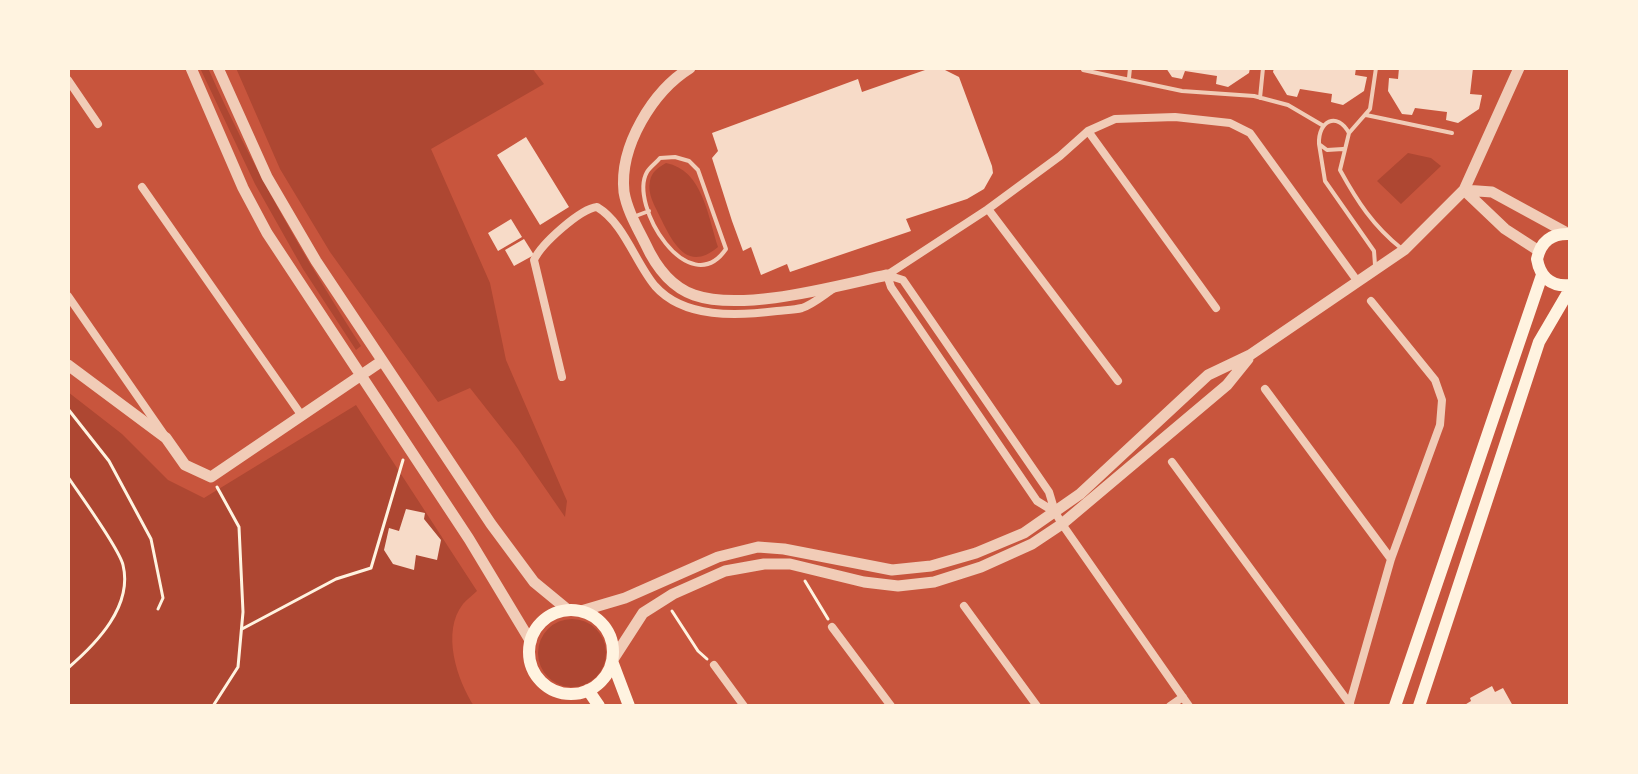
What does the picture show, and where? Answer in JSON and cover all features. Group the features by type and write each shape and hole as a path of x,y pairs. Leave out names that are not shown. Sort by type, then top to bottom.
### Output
{"main road":[{"path":"1419,706 1539,342 1570,287 1551,283 1542,275 1537,259 1539,251 1545,240 1556,234 1569,234"},
{"path":"1395,706 1542,275"},
{"path":"574,610 603,624 613,648 607,673 588,690 575,693 562,692 540,679 530,655 531,642 544,620 555,613 574,610"},
{"path":"612,661 629,706"},
{"path":"588,690 599,706"}],"street":[{"path":"191,68 243,188 267,233 477,552 531,642"},
{"path":"218,68 290,220 382,361 516,559 534,582 574,610 625,598 718,557 758,547 784,549 892,570 931,566 976,553 1024,533 1080,494 1208,375 1250,355 1404,250 1464,190 1519,68"},
{"path":"690,68 674,78 633,137 626,158 624,192 648,251 667,277 680,289 711,299 733,302 767,299 887,275 988,209 1060,156 1088,131 1115,119 1175,117 1230,123 1250,133 1358,282"},
{"path":"68,80 98,124"},
{"path":"1088,131 1216,308"},
{"path":"142,187 302,416"},
{"path":"1464,190 1500,195 1569,234"},
{"path":"1464,190 1505,229 1539,251"},
{"path":"562,377 534,260 537,252 559,231 590,208 597,207 611,217 657,289 697,309 734,316 802,308 841,285"},
{"path":"988,209 1118,381"},
{"path":"887,275 891,287 1037,501 1055,512"},
{"path":"887,275 903,280 1049,492 1062,524 1189,706"},
{"path":"68,296 185,465 211,477 382,361"},
{"path":"1350,705 1391,559 1440,425 1442,400 1435,380 1371,301"},
{"path":"612,661 643,613 673,594 725,571 764,564 790,564 898,586 934,582 1032,544 1062,524 1227,385 1250,355"},
{"path":"68,365 166,438"},
{"path":"1265,389 1391,559"},
{"path":"1172,462 1350,705"},
{"path":"964,606 1037,706"},
{"path":"832,627 891,706"},
{"path":"714,665 744,706"},
{"path":"1170,706 1183,697"}],"lane":[{"path":"1129,78 1130,68"},
{"path":"1260,98 1263,68"},
{"path":"1376,68 1370,109 1349,133 1340,170 1363,211 1383,234 1404,250"},
{"path":"1083,70 1182,91 1260,98 1288,105 1322,125"},
{"path":"1366,115 1452,133"},
{"path":"1349,133 1340,122 1330,121 1318,131 1325,181 1374,251 1375,271"},
{"path":"1319,144 1327,150 1343,149"},
{"path":"675,157 689,161 698,170 726,249 720,258 707,264 695,264 677,257 664,243 649,211 643,190 646,173 660,158 675,157"},
{"path":"633,217 649,211"},
{"path":"648,251 664,243"}],"path":[{"path":"68,409 109,461 151,539 163,598 158,609"},
{"path":"242,629 336,579 371,568 407,446"},
{"path":"68,477 123,563 126,594 102,635 68,668"},
{"path":"211,477 239,527 243,612 238,667 213,706"},
{"path":"805,581 832,627"},
{"path":"672,611 698,651 714,665"}],"shaded area":[{"path":"200,68 208,68 279,210 361,346 356,350 303,269 255,184"},
{"path":"236,68 532,68 544,84 431,149 490,283 506,360 567,501 565,517 518,449 470,388 438,402 330,252 280,169"},
{"path":"1408,153 1431,158 1441,166 1401,204 1377,181"},
{"path":"666,163 688,175 702,196 718,247 707,254 698,257 682,252 654,204 649,186 651,178"},
{"path":"68,392 122,434 168,480 204,498 356,405 477,591 456,615 452,642 457,670 474,706 68,706"},
{"path":"572,619 596,629 606,653 596,677 572,687 548,677 538,653 548,629"}],"building":[{"path":"941,68 959,77 992,166 993,173 984,189 967,199 906,219 911,231 790,272 787,264 761,275 751,247 743,251 732,221 712,158 718,151 712,133 858,79 862,92 925,70"},
{"path":"1166,68 1250,68 1249,73 1228,87 1216,84 1217,76 1185,71 1182,79 1172,77"},
{"path":"1274,68 1356,68 1355,75 1367,77 1364,91 1343,105 1331,102 1332,94 1300,89 1297,97 1287,95 1273,72"},
{"path":"1399,68 1473,68 1470,94 1482,95 1479,109 1458,123 1446,120 1447,112 1415,108 1412,115 1402,114 1388,91 1389,78 1398,79"},
{"path":"526,137 569,207 540,225 497,155"},
{"path":"511,219 522,237 498,251 488,233"},
{"path":"524,239 534,255 514,266 505,250"},
{"path":"406,509 425,513 424,519 441,540 437,560 416,555 414,570 393,564 384,550 389,528 399,531"},
{"path":"1492,686 1495,692 1503,688 1513,706 1463,706 1471,701 1470,698"}]}
